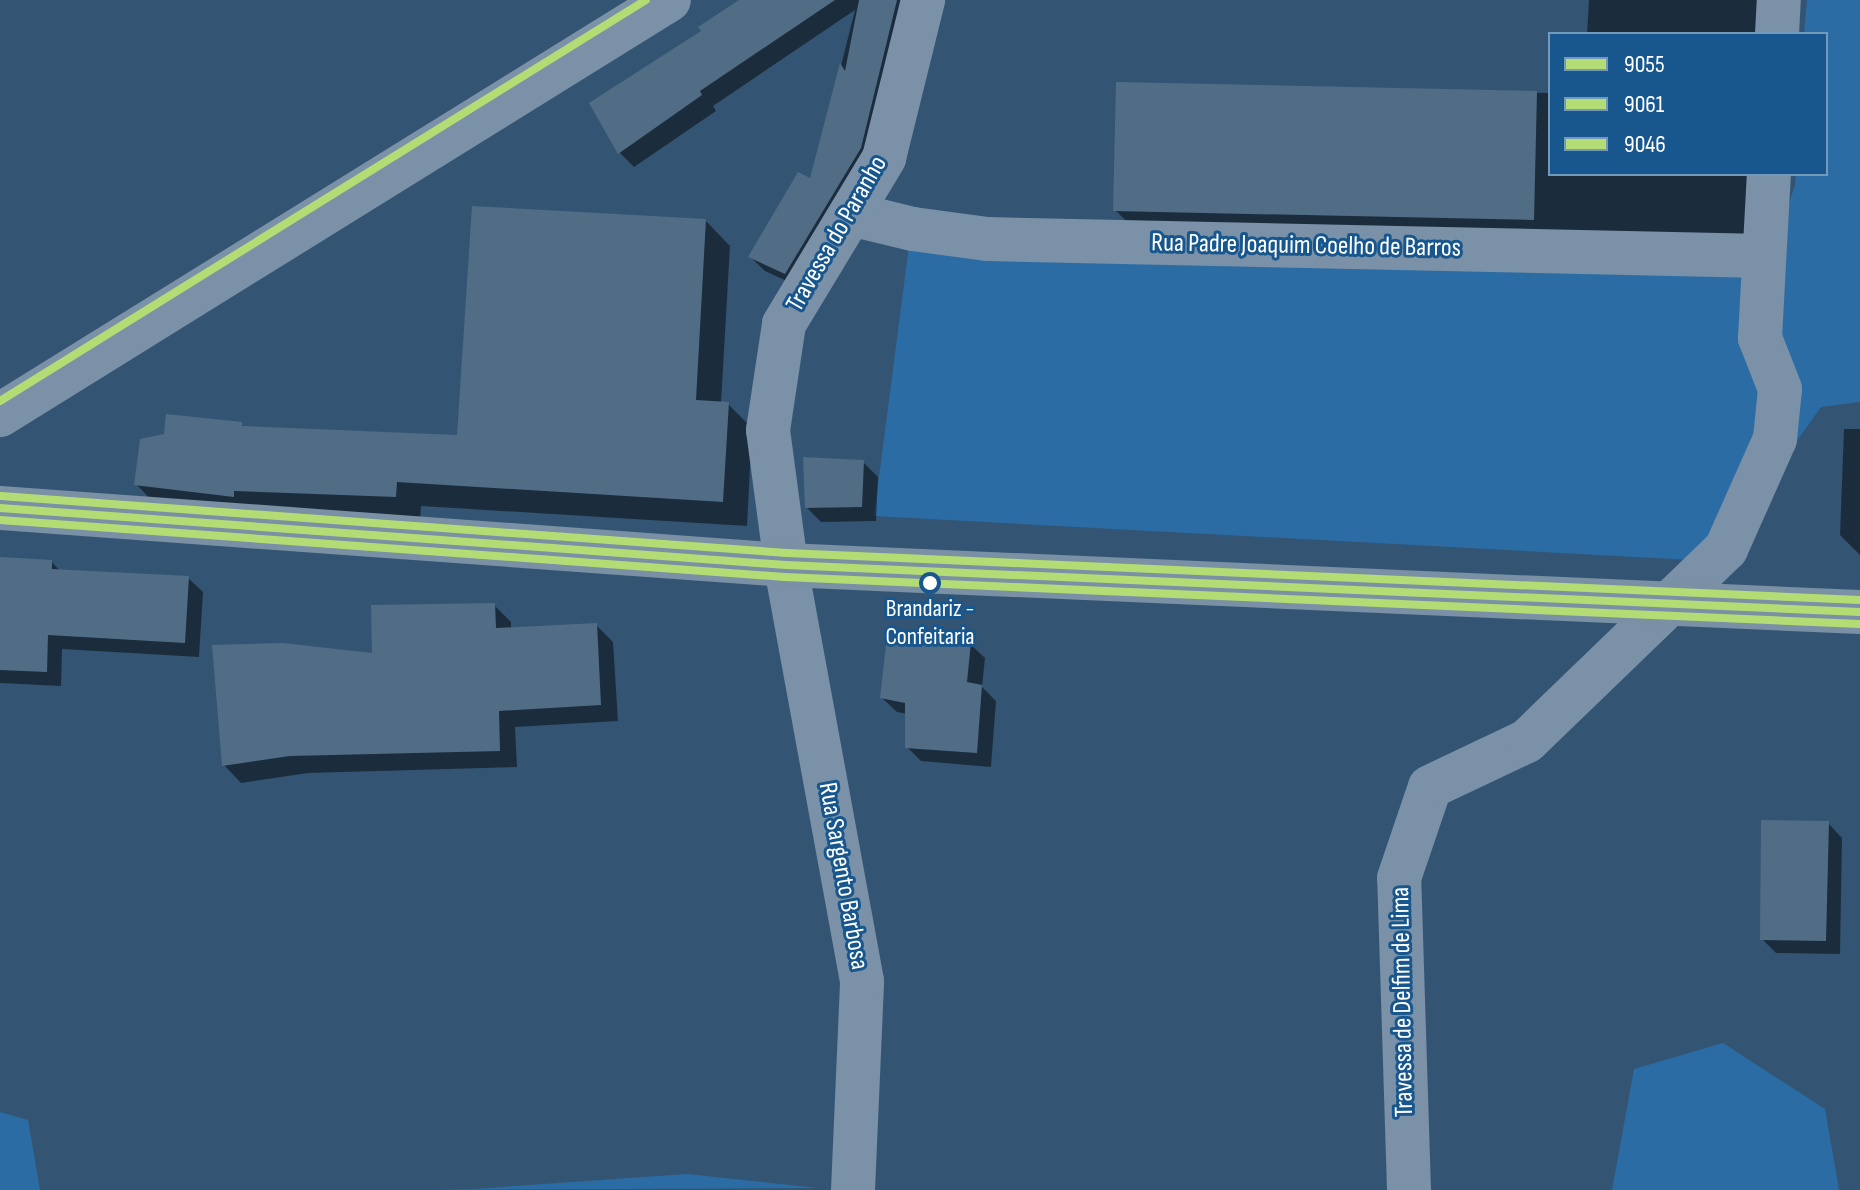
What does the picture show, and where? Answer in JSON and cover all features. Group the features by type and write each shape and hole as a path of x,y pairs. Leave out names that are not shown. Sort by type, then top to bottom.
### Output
{"main road":[{"path":"0,508 786,565 1860,612"}],"street":[{"path":"0,415 669,0"},
{"name":"Travessa do Paranho","path":"786,565 768,430 784,324 884,158 923,0"},
{"path":"1777,32 1779,0"},
{"name":"Travessa de Delfim de Lima","path":"1409,1190 1399,878 1430,787 1527,741 1726,549 1775,439 1780,389 1760,338 1769,176"},
{"name":"Rua Padre Joaquim Coelho de Barros","path":"851,214 913,229 987,239 1764,256"},
{"name":"Rua Sargento Barbosa","path":"786,565 862,981 853,1190"}],"shaded area":[{"path":"1807,0 1860,0 1860,402 1821,407 1711,561 874,516 910,238 1766,266 1796,176 1828,176 1828,32 1804,32"},
{"path":"1723,1043 1825,1109 1839,1190 1612,1190 1634,1069"},
{"path":"0,1112 28,1120 40,1190 0,1190"},
{"path":"687,1174 818,1188 436,1190 474,1189"}],"building":[{"path":"739,0 835,0 700,91 702,95 618,154 589,103 701,31 698,27"},
{"path":"859,0 897,0 861,148 785,274 748,257 798,172 810,178 840,63 845,71"},
{"path":"1116,82 1537,91 1534,220 1113,211"},
{"path":"472,206 706,219 696,400 729,402 723,502 397,482 396,497 234,491 234,497 134,485 140,439 164,434 166,414 242,422 242,426 457,435"},
{"path":"803,457 864,460 862,507 805,508"},
{"path":"0,557 52,560 52,569 189,576 185,643 48,635 47,672 0,670"},
{"path":"495,603 496,628 597,623 601,705 499,711 500,751 290,756 222,766 212,645 283,643 372,653 371,605"},
{"path":"887,636 971,642 967,682 982,685 977,753 905,748 905,703 880,698"},
{"path":"1761,820 1829,821 1826,941 1760,940"}],"transit line":[{"name":"9046","path":"0,401 646,0"},
{"name":"9046","path":"1,496 787,553 1860,600"},
{"name":"9055","path":"0,508 786,565 1860,612"},
{"name":"9061","path":"0,520 785,577 1859,624"}],"place":[{"name":"Brandariz - Confeitaria","path":"930,583"}]}
